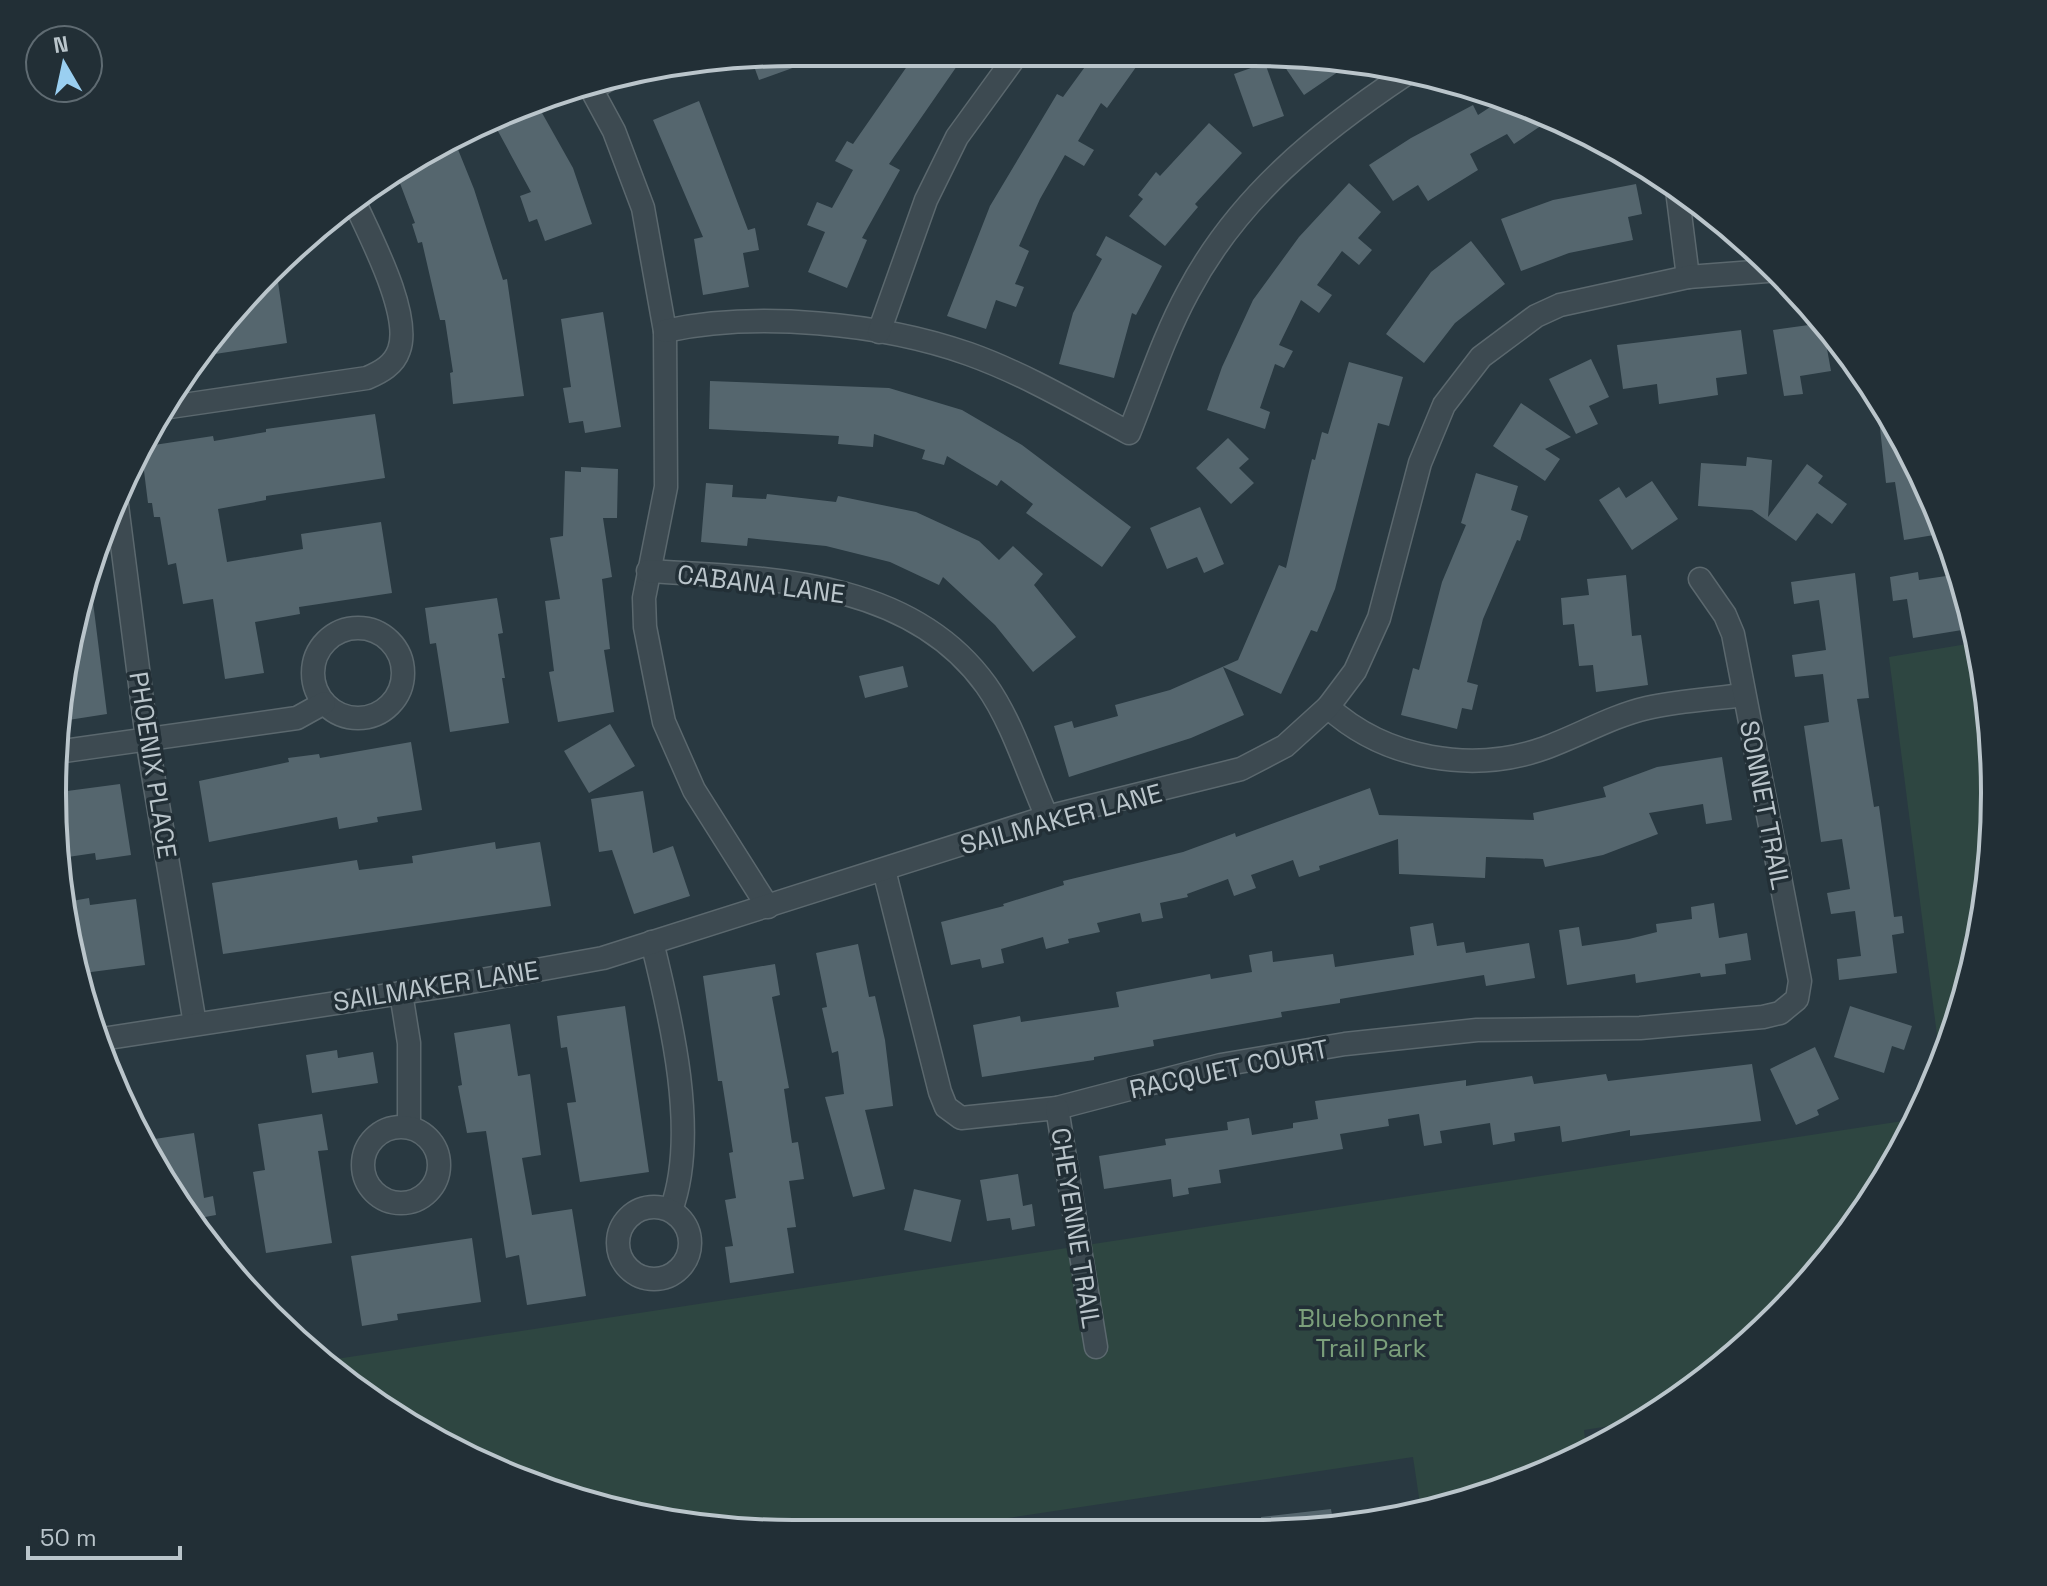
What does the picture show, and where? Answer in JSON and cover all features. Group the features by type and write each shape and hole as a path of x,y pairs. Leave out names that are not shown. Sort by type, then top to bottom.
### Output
{"street":[{"path":"879,332 926,200 957,137 1009,66"},
{"path":"665,331 693,325 766,323 879,332 966,353 997,365 1129,433 1188,292 1223,234 1263,185 1345,115 1397,80"},
{"path":"594,94 614,131 643,208 658,275 665,331 666,487 648,571 645,627 664,722 694,790 768,907"},
{"path":"1679,203 1688,277"},
{"path":"178,406 367,378 392,364 399,351 400,323 379,256 358,210"},
{"name":"SAILMAKER LANE","path":"109,1038 603,958 1047,817 1241,769 1285,746 1328,707 1355,671 1379,618 1420,463 1444,405 1481,357 1536,316 1560,305 1688,277 1760,272"},
{"name":"PHOENIX PLACE","path":"119,521 147,739 195,1024"},
{"name":"CABANA LANE","path":"648,571 823,588 901,612 947,643 986,686 1047,817"},
{"name":"SONNET TRAIL","path":"1700,579 1725,615 1733,634 1800,981 1800,991 1792,1005 1780,1013 1763,1017"},
{"path":"356,627 377,631 393,643 403,660 404,681 395,699 380,713 360,718 340,715 324,703 314,684 313,664 321,645 337,632 356,627"},
{"path":"1328,707 1344,722 1374,738 1452,762 1492,760 1541,749 1646,708 1744,695"},
{"path":"68,750 297,718 324,703"},
{"name":"RACQUET COURT","path":"884,870 946,1107 961,1118 1057,1108 1221,1065 1420,1034 1549,1028 1640,1028 1763,1017"},
{"path":"652,942 668,1008 678,1078 681,1132 678,1192 671,1210"},
{"path":"401,993 409,1043 409,1127"},
{"name":"CHEYENNE TRAIL","path":"1057,1108 1096,1347"}],"green space":[{"path":"1965,644 1975,698 1981,793 1975,888 1956,981 1937,1039 1889,657"},
{"name":"Bluebonnet Trail Park","path":"1903,1121 1884,1156 1831,1236 1768,1307 1697,1370 1618,1423 1584,1430 1585,1440 1576,1445 1488,1481 1419,1500 1413,1457 995,1520 793,1520 698,1514 605,1495 515,1465 429,1423 337,1359"}],"building":[{"path":"798,66 759,80 754,68"},
{"path":"907,66 957,66 889,164 900,170 862,238 867,240 847,288 808,272 825,232 807,225 817,202 832,208 853,170 835,161 847,141 853,144"},
{"path":"1086,66 1137,66 1107,108 1101,103 1078,141 1094,150 1084,166 1065,155 1040,199 1019,246 1029,251 1015,284 1024,287 1016,307 996,300 986,329 947,316 990,206 1057,94 1063,97"},
{"path":"1256,66 1266,67 1284,116 1253,127 1234,74"},
{"path":"1285,67 1339,71 1304,95"},
{"path":"699,101 748,230 755,228 759,250 743,253 749,287 703,295 694,239 703,237 653,120"},
{"path":"1473,105 1478,115 1491,106 1542,125 1514,144 1507,134 1470,154 1478,170 1428,201 1418,185 1393,201 1369,165"},
{"path":"541,111 573,168 592,224 545,241 537,219 529,222 520,196 531,192 497,129"},
{"path":"1209,123 1242,153 1195,204 1198,207 1165,246 1129,216 1143,199 1138,195 1156,172 1160,176"},
{"path":"457,148 503,280 507,279 524,396 453,404 450,373 453,372 445,320 440,320 422,242 418,243 412,224 415,223 400,182"},
{"path":"1349,183 1381,212 1358,238 1372,250 1359,265 1342,251 1317,285 1332,295 1319,313 1301,300 1279,345 1293,351 1284,368 1275,364 1260,408 1270,412 1265,429 1207,410 1222,367 1253,300 1299,237"},
{"path":"1636,184 1642,214 1628,217 1633,240 1569,253 1521,271 1501,219 1553,200"},
{"path":"1106,236 1162,266 1136,315 1132,313 1114,378 1059,364 1073,313 1102,259 1096,255"},
{"path":"1471,241 1505,284 1455,323 1424,363 1386,334 1431,272"},
{"path":"276,282 287,343 213,354 246,314"},
{"path":"603,312 621,427 585,433 583,421 569,423 563,388 571,387 561,319"},
{"path":"1810,325 1826,344 1831,371 1800,376 1803,394 1784,396 1773,330"},
{"path":"1741,330 1747,374 1716,378 1718,395 1659,404 1657,384 1623,389 1617,345"},
{"path":"1591,359 1609,397 1589,406 1598,424 1576,434 1549,379"},
{"path":"1349,362 1403,377 1389,426 1378,423 1335,589 1317,632 1311,630 1281,694 1223,667 1244,715 1191,738 1069,777 1054,726 1072,721 1074,728 1118,716 1115,705 1170,690 1238,660 1279,565 1286,568 1312,459 1315,460 1322,432 1328,434"},
{"path":"710,381 889,388 962,410 1022,445 1131,527 1102,567 1026,513 1033,504 1001,480 997,486 947,456 944,465 922,459 925,450 874,434 873,447 838,444 839,436 709,429"},
{"path":"1521,403 1571,437 1545,449 1560,459 1545,481 1493,446"},
{"path":"375,414 385,478 266,496 266,500 218,509 227,562 303,549 301,534 381,522 392,593 299,607 300,614 255,622 264,673 225,679 213,599 183,604 176,563 168,565 160,517 154,517 152,503 148,503 143,466 155,445 213,436 214,441 266,432 266,429"},
{"path":"1879,423 1906,471 1933,535 1904,540 1895,482 1886,483"},
{"path":"1228,438 1249,459 1239,468 1254,483 1231,504 1196,468"},
{"path":"1747,457 1772,460 1768,517 1807,464 1823,476 1818,483 1847,504 1832,524 1817,513 1796,541 1752,510 1698,506 1701,463 1746,466"},
{"path":"581,467 618,469 617,518 603,518 612,577 602,579 610,649 604,650 614,712 558,722 549,672 554,671 545,601 560,599 550,538 563,536 565,471 581,472"},
{"path":"1476,473 1518,486 1511,510 1528,516 1520,541 1517,540 1483,619 1467,682 1478,685 1472,710 1462,708 1457,729 1401,715 1413,668 1419,670 1442,582 1466,525 1461,523"},
{"path":"1652,481 1678,519 1632,550 1599,500 1619,487 1626,498"},
{"path":"706,483 733,485 732,497 766,499 767,494 836,502 838,496 916,512 979,541 999,560 1013,546 1043,574 1034,585 1076,637 1033,672 995,625 943,577 939,585 890,562 826,546 748,538 747,546 701,542"},
{"path":"1200,507 1224,564 1204,573 1197,557 1167,569 1150,528"},
{"path":"1918,572 1919,580 1947,576 1962,630 1913,638 1907,599 1893,601 1890,577"},
{"path":"1855,573 1869,698 1857,699 1874,807 1879,806 1894,917 1902,916 1904,933 1892,935 1897,973 1839,980 1837,959 1861,956 1855,911 1831,914 1827,893 1850,889 1842,839 1821,842 1804,726 1829,722 1823,674 1795,677 1792,655 1826,650 1819,600 1794,604 1791,582"},
{"path":"1626,575 1632,636 1641,635 1648,685 1596,692 1593,665 1579,666 1574,624 1563,625 1561,598 1589,595 1587,579"},
{"path":"497,598 503,633 498,634 505,678 502,678 509,723 450,732 436,643 430,644 425,608"},
{"path":"92,602 107,714 70,720 80,651"},
{"path":"903,666 908,687 865,698 859,676"},
{"path":"610,724 635,766 589,793 564,751"},
{"path":"411,742 422,810 377,817 378,822 339,829 337,817 209,842 199,781 289,762 288,758 319,754 320,758"},
{"path":"1722,757 1732,820 1706,824 1703,804 1649,813 1658,834 1603,855 1545,867 1543,859 1486,857 1485,878 1399,874 1398,839 1319,866 1320,870 1299,877 1293,860 1251,875 1256,888 1234,896 1228,879 1187,894 1188,897 1160,903 1163,918 1142,922 1140,913 1097,923 1100,932 1068,939 1069,943 1046,949 1043,937 1001,949 1004,963 982,968 980,959 951,965 941,922 1004,906 1064,885 1063,881 1183,852 1235,833 1236,837 1370,788 1379,815 1534,820 1533,813 1606,797 1603,787 1657,767"},
{"path":"120,784 131,855 96,860 95,853 69,857 66,791"},
{"path":"643,791 653,853 673,846 690,896 634,914 612,850 599,852 591,799"},
{"path":"495,842 496,849 540,842 551,906 223,954 212,883 357,860 359,870 413,863 412,856"},
{"path":"89,898 90,905 136,899 145,965 89,972 74,901"},
{"path":"1714,903 1719,938 1747,933 1751,960 1725,964 1726,974 1701,977 1700,973 1636,983 1635,974 1567,985 1559,930 1579,927 1582,946 1629,939 1657,932 1656,924 1692,919 1691,907"},
{"path":"1433,923 1437,946 1464,942 1466,953 1529,943 1535,978 1486,986 1484,975 1340,999 1340,1003 1281,1012 1282,1017 1153,1040 1154,1046 1094,1057 1094,1060 982,1077 973,1025 1020,1016 1021,1022 1119,1007 1116,992 1210,974 1211,979 1252,972 1249,955 1272,951 1273,962 1333,954 1335,967 1414,955 1410,927"},
{"path":"858,944 869,997 875,996 885,1040 893,1106 865,1110 885,1189 853,1197 825,1097 844,1094 838,1051 832,1053 822,1008 827,1007 816,953"},
{"path":"775,964 780,995 772,997 789,1088 784,1089 792,1143 798,1142 804,1179 789,1181 796,1227 787,1228 794,1273 730,1283 725,1247 733,1246 725,1200 736,1198 729,1153 733,1152 722,1081 718,1081 703,976"},
{"path":"625,1006 649,1172 580,1182 567,1103 576,1102 567,1047 561,1048 557,1016"},
{"path":"1850,1006 1912,1026 1904,1050 1892,1046 1884,1073 1834,1057"},
{"path":"510,1024 518,1076 530,1074 541,1155 522,1158 532,1215 572,1209 586,1296 527,1305 519,1255 506,1258 486,1131 467,1133 458,1086 462,1085 454,1033"},
{"path":"1815,1047 1839,1099 1817,1110 1819,1115 1796,1125 1770,1069"},
{"path":"337,1050 338,1058 373,1052 378,1083 312,1093 306,1055"},
{"path":"1752,1064 1761,1121 1630,1136 1630,1130 1562,1142 1560,1126 1514,1133 1515,1141 1493,1145 1490,1123 1440,1131 1442,1143 1424,1146 1419,1114 1388,1119 1389,1126 1340,1134 1343,1149 1219,1170 1221,1183 1188,1188 1189,1194 1173,1197 1171,1179 1104,1189 1099,1156 1166,1145 1165,1139 1228,1130 1227,1122 1249,1118 1252,1135 1293,1128 1293,1123 1318,1119 1315,1101 1466,1080 1466,1086 1532,1076 1534,1084 1606,1074 1608,1081"},
{"path":"322,1114 328,1150 318,1151 332,1243 266,1253 253,1172 265,1170 258,1124"},
{"path":"194,1133 204,1198 213,1196 216,1215 205,1217 206,1221 154,1139"},
{"path":"1018,1174 1023,1206 1032,1204 1035,1226 1012,1230 1010,1218 987,1221 980,1180"},
{"path":"914,1189 961,1200 951,1242 904,1230"},
{"path":"472,1238 481,1302 397,1314 398,1320 362,1326 351,1256"},
{"path":"1331,1509 1332,1515 1261,1520 1261,1517"}]}
